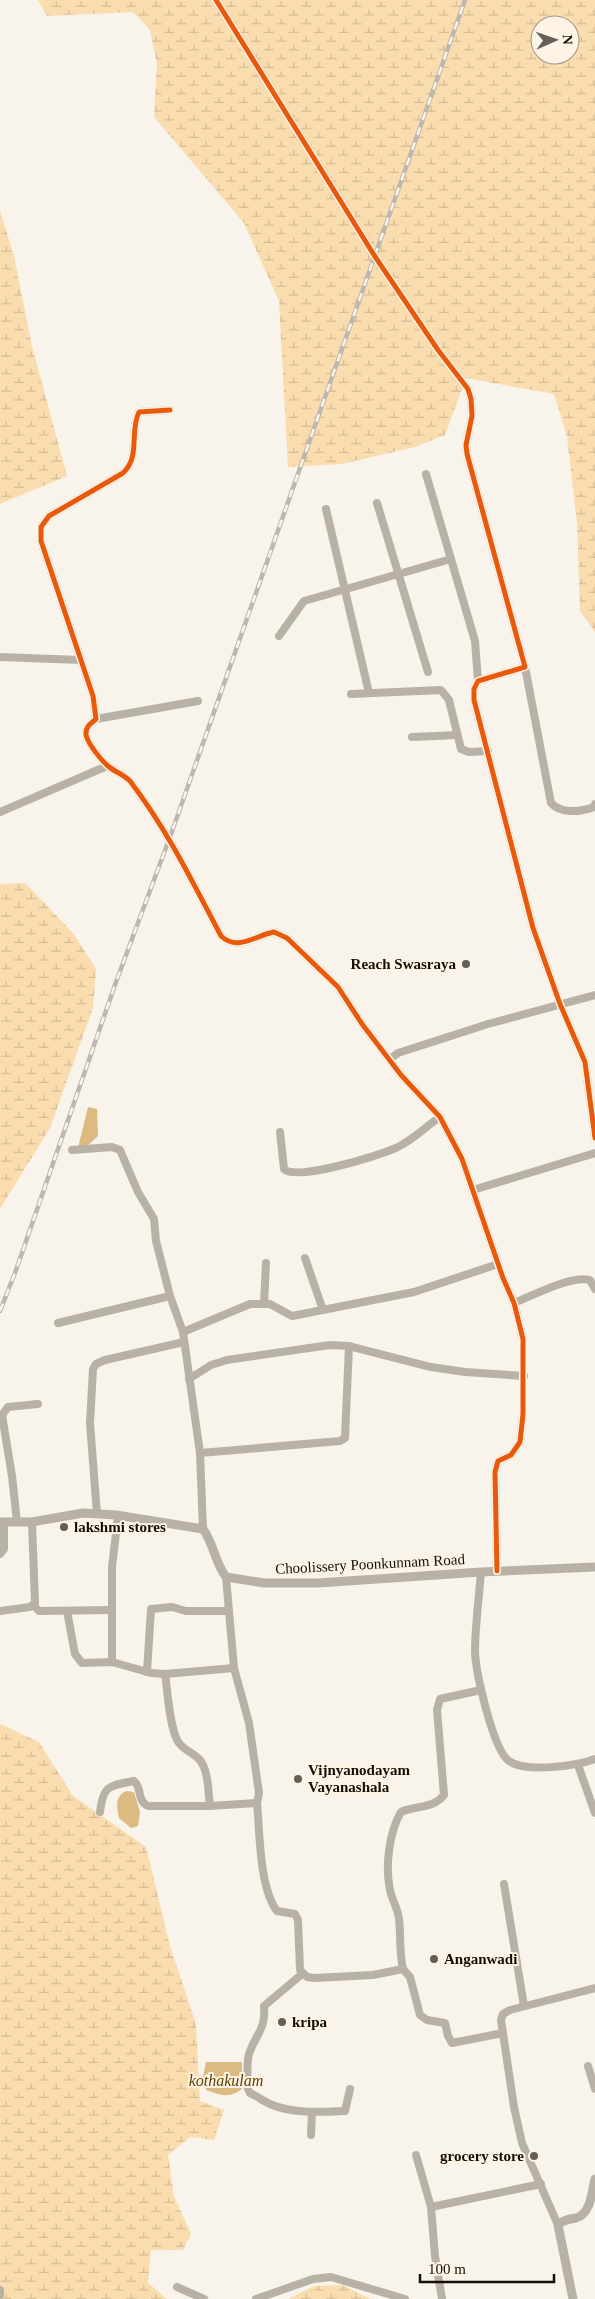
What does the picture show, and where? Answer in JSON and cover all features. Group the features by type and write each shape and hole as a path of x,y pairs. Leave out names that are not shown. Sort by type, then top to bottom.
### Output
{"street":[{"path":"216,0 374,255 438,350 468,389 471,398 472,416 466,445 526,667 551,804 560,811 585,810 594,806"},
{"path":"96,719 93,696 41,541 41,527 49,516 123,473 130,466 134,448 136,418 139,412 170,410"},
{"path":"426,474 475,641 478,681 474,689 474,700 533,928 560,1004 585,1062 595,1138"},
{"path":"377,503 428,672"},
{"path":"326,509 369,693"},
{"path":"279,636 304,602 451,559"},
{"path":"0,657 81,660"},
{"path":"478,681 526,667"},
{"path":"351,694 441,690 449,700 457,735 464,751 488,751"},
{"path":"198,701 96,719 88,727 86,734 89,742 108,766 125,776 151,809 170,838 222,936 228,942 239,943 274,932 287,938 338,987 367,1030 409,1085 440,1117 462,1159 498,1264 514,1303 523,1339 523,1414 520,1442 511,1455 498,1461 495,1472 497,1571"},
{"path":"412,737 457,735"},
{"path":"0,812 108,766"},
{"path":"390,1059 398,1052 595,995"},
{"path":"280,1132 284,1169 287,1172 293,1173 334,1167 379,1154 412,1138 440,1117"},
{"path":"72,1150 112,1147 120,1150 138,1192 154,1219 156,1241 170,1296 183,1332 200,1453 204,1529 209,1536 221,1570 226,1577 234,1668 249,1722 259,1793 257,1803 265,1876 269,1894 277,1911 295,1914 298,1920 299,1962 302,1974"},
{"path":"473,1190 595,1153"},
{"path":"305,1258 324,1310"},
{"path":"264,1304 266,1263"},
{"path":"183,1332 250,1304 264,1304 292,1316 414,1292 498,1264"},
{"path":"514,1303 568,1282 584,1278 590,1280 595,1289"},
{"path":"58,1322 170,1296"},
{"path":"97,1514 90,1423 92,1369 96,1364 105,1360 184,1342"},
{"path":"189,1379 211,1365 247,1356 330,1345 349,1346 431,1367 465,1372 524,1376"},
{"path":"200,1453 340,1441 345,1438 349,1346"},
{"path":"18,1522 2,1415 8,1407 38,1404"},
{"path":"0,1554 4,1549 2,1522 32,1522 82,1513 118,1516 204,1529"},
{"path":"112,1662 112,1567 118,1516"},
{"path":"32,1522 36,1600 34,1606"},
{"name":"Choolissery Poonkunnam Road","path":"226,1577 264,1583 318,1583 497,1571 595,1567"},
{"path":"481,1572 475,1653 481,1690 496,1740 507,1760 525,1767 578,1765 595,1759"},
{"path":"34,1606 39,1611 112,1610"},
{"path":"0,1611 34,1606"},
{"path":"147,1672 151,1609 172,1607 186,1611 229,1611"},
{"path":"67,1611 78,1660 82,1663 112,1662 147,1672 165,1674 234,1668"},
{"path":"165,1674 175,1733 181,1745 199,1759 205,1771 210,1806"},
{"path":"481,1690 440,1699 437,1710 444,1795 430,1806 401,1812 396,1820 387,1856 387,1870 390,1891 401,1933 400,1957 403,1969 410,1977 420,2016 427,2020 445,2024 452,2043 503,2033"},
{"path":"578,1765 595,1813"},
{"path":"100,1812 102,1794 107,1788 134,1781 139,1788 143,1804 148,1806 210,1806 257,1803"},
{"path":"504,1884 524,2006"},
{"path":"302,1974 314,1978 323,1978 373,1975 403,1969"},
{"path":"302,1974 264,2006 264,2026 254,2041 248,2060 248,2089 276,2107 312,2112 344,2111 350,2089"},
{"path":"573,2299 558,2225 522,2144 514,2107 501,2020 503,2014 524,2006 571,1996 595,1988"},
{"path":"588,2066 595,2089"},
{"path":"311,2135 312,2112"},
{"path":"416,2155 431,2207 435,2256 442,2299"},
{"path":"558,2225 562,2221 580,2217 584,2214 588,2208 595,2179"},
{"path":"431,2207 541,2184"},
{"path":"256,2299 313,2279 331,2277 405,2299"},
{"path":"177,2287 204,2299"}],"green space":[{"path":"38,0 595,0 595,632 580,611 577,523 567,437 554,394 466,378 445,435 415,447 342,464 288,467 279,301 244,223 154,117 157,64 150,30 133,12 47,16"},
{"path":"0,211 14,256 32,346 67,476 0,504"},
{"path":"25,883 73,933 96,969 93,1008 50,1128 0,1209 0,884"},
{"path":"0,1724 39,1742 73,1796 146,1847 170,1946 196,2024 200,2101 224,2110 214,2140 190,2137 168,2155 174,2196 191,2234 183,2250 151,2250 148,2283 167,2299 0,2299"},
{"path":"342,2285 371,2299 288,2299 314,2286"}],"water":[{"path":"88,1107 97,1109 98,1136 85,1148 78,1148"},
{"path":"126,1791 134,1792 140,1812 138,1826 131,1828 119,1818 118,1799"},
{"name":"kothakulam","path":"206,2062 242,2062 242,2089 229,2095 220,2095 206,2090 203,2077"}],"railway":[{"path":"0,1311 15,1273 116,982 170,837 465,0"}],"cycle path":[{"path":"216,0 374,255 438,350 468,389 471,399 472,416 466,445 467,454 525,667 478,681 474,689 474,700 533,928 560,1004 585,1062 595,1138"},
{"path":"170,410 139,412 136,420 132,459 123,473 49,516 41,527 41,541 93,696 96,719 87,727 87,739 102,760 130,781 144,800 179,857 221,936 227,941 234,943 240,943 274,932 287,938 338,987 362,1024 401,1075 440,1117 462,1159 503,1278 514,1303 523,1339 523,1414 520,1442 511,1455 498,1461 495,1472 497,1571"}],"place":[{"name":"Reach Swasraya","path":"466,964"},
{"name":"lakshmi stores","path":"64,1527"},
{"name":"Vijnyanodayam Vayanashala","path":"298,1779"},
{"name":"Anganwadi","path":"434,1959"},
{"name":"kripa","path":"282,2022"},
{"name":"grocery store","path":"534,2156"}]}
